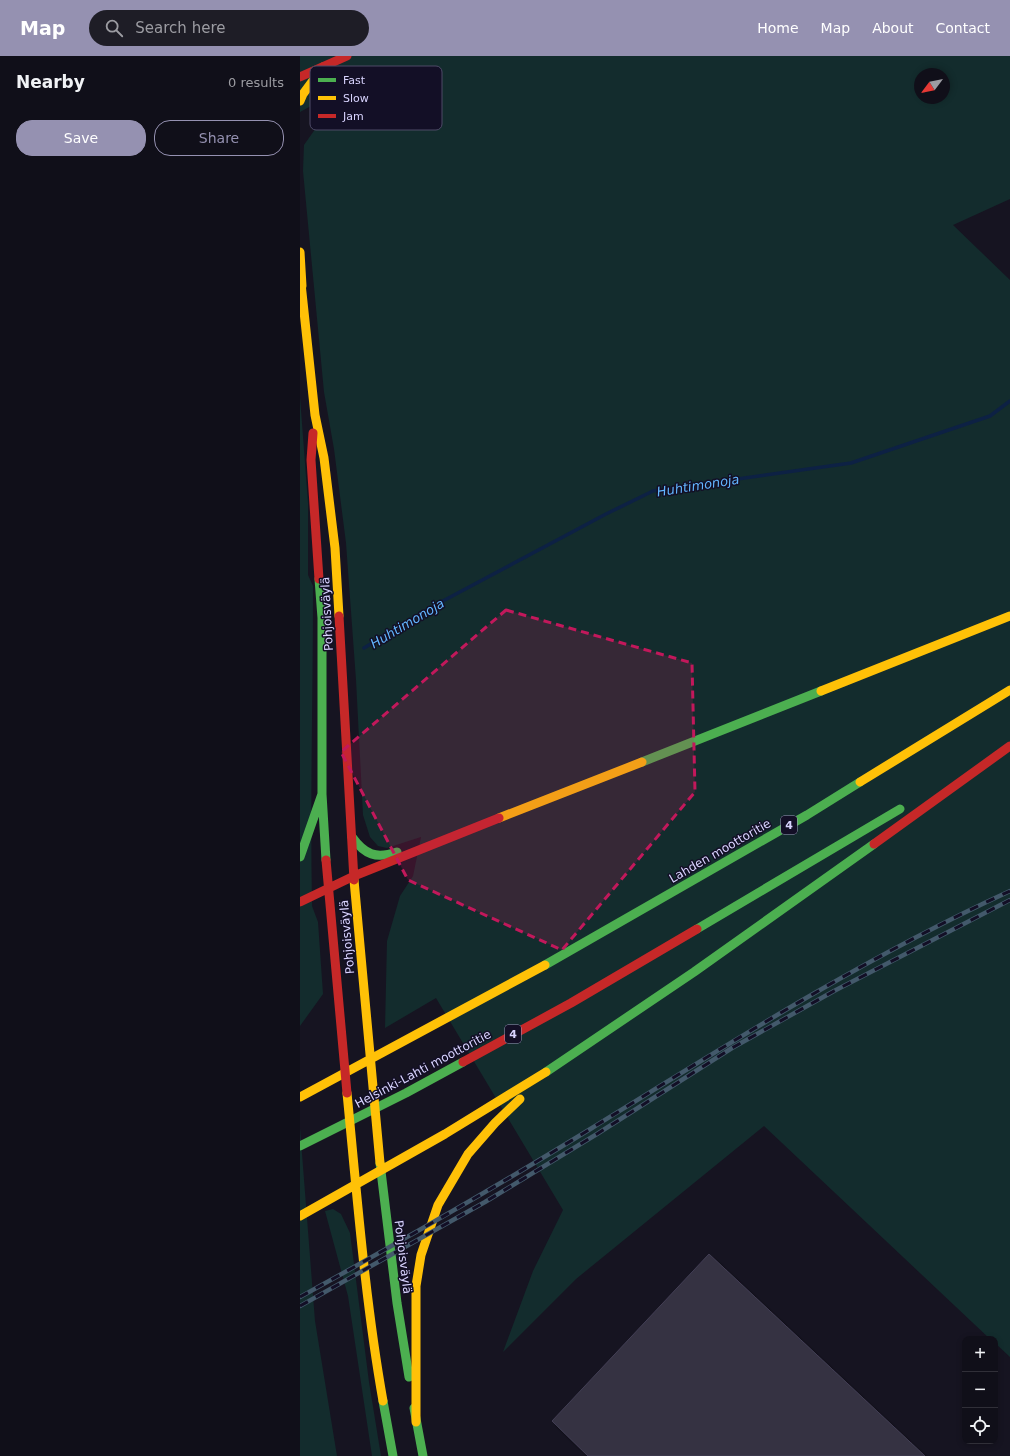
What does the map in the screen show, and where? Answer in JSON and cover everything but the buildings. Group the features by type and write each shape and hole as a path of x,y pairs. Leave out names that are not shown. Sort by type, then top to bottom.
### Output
{"main road":[{"path":"324,66 347,56"},
{"path":"300,77 310,72"},
{"path":"300,101 310,85"},
{"name":"Pohjoisväylä","path":"300,252 315,415 324,458 335,548 354,876 381,1172 397,1303 416,1422 423,1456"},
{"name":"Pohjoisväylä","path":"300,274 304,303"},
{"name":"Pohjoisväylä","path":"315,415 311,460 322,618 322,794 328,887 356,1186 378,1366 393,1456"},
{"path":"300,902 328,887 354,876 1010,616"},
{"name":"Lahden moottoritie","path":"304,1095 564,955 827,803 1010,690"},
{"path":"942,783 1010,742"},
{"path":"300,1216 434,1142 586,1046 709,963 1010,746"},
{"path":"300,857 322,794"},
{"name":"Helsinki-Lahti moottoritie","path":"300,1146 406,1093 598,986 909,804"},
{"path":"352,838 359,848 367,854 383,857 402,850 420,850"},
{"path":"416,1422 416,1286 421,1255 438,1205 468,1154 495,1123 520,1100 586,1046"}],"highlighted area":[{"path":"506,610 692,663 695,792 562,950 408,880 341,752"}],"green space":[{"path":"300,56 1010,56 1010,199 953,225 1010,280 1010,1357 998,1346 998,1336 987,1336 764,1126 576,1279 503,1352 533,1271 563,1210 436,998 385,1028 387,941 400,896 413,876 421,837 387,848 378,846 370,837 363,815 356,680 346,543 334,449 324,392 303,171 304,145 315,130 442,130 442,66 310,66 310,107 300,112"},
{"path":"300,397 308,503 308,575 313,586 311,826 312,906 318,922 323,994 300,1026"},
{"path":"300,1128 315,1321 337,1456 300,1456"},
{"path":"333,1209 341,1214 350,1233 369,1382 381,1456 372,1456 348,1296 325,1211"}],"waterway":[{"name":"Huhtimonoja","path":"364,648 441,602 606,514 653,491 851,463 990,416 1010,401"}],"railway":[{"path":"300,1297 520,1172 694,1065 849,973 902,944 1010,891"},
{"path":"300,1306 485,1202 597,1134 732,1048 834,991 1010,900"}],"traffic: fast":[{"path":"319,579 322,618 322,794 326,860"},
{"path":"642,762 821,691"},
{"path":"545,965 807,815 860,782"},
{"path":"300,857 322,794"},
{"path":"697,929 900,809"},
{"path":"352,837 366,852 377,855 397,852"},
{"path":"546,1072 694,972 874,844"},
{"path":"300,1146 406,1093 463,1062"},
{"path":"380,1163 397,1303 409,1377"},
{"path":"383,1401 393,1456"},
{"path":"414,1408 423,1456"}],"traffic: slow":[{"path":"300,101 310,85"},
{"path":"300,252 302,286"},
{"path":"300,274 315,415 324,458 335,548 339,616"},
{"path":"821,691 1010,616"},
{"path":"860,782 1010,690"},
{"path":"499,818 642,762"},
{"path":"354,880 380,1163"},
{"path":"300,1097 545,965"},
{"path":"300,1216 445,1134 546,1072"},
{"path":"347,1093 366,1286 383,1401"},
{"path":"416,1422 416,1286 421,1255 438,1205 468,1154 495,1123 520,1099"}],"traffic: jam":[{"path":"325,66 347,56"},
{"path":"300,77 310,73"},
{"path":"313,433 311,460 319,579"},
{"path":"339,616 354,880"},
{"path":"874,844 1010,746"},
{"path":"300,902 354,876 499,818"},
{"path":"326,860 347,1093"},
{"path":"463,1062 571,1003 697,929"}]}
